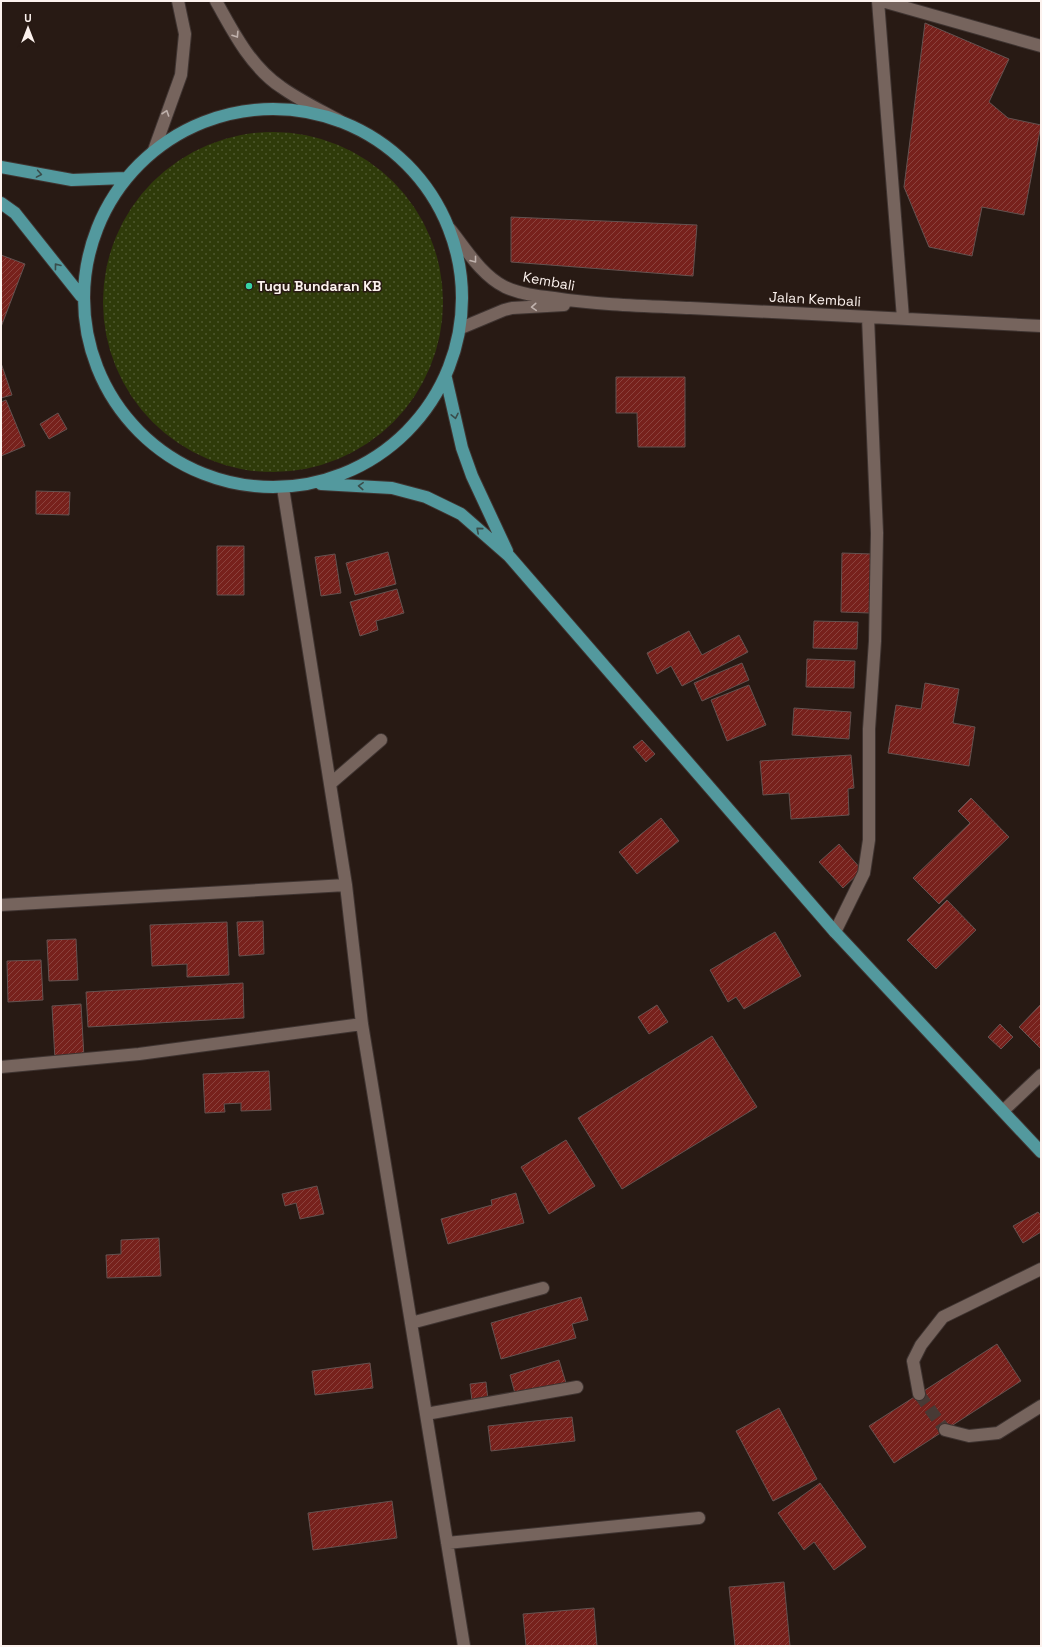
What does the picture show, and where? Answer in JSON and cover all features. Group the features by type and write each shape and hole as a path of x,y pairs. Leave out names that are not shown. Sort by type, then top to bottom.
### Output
{"main road":[{"path":"316,484 357,469 393,446 424,415 446,378 455,354 461,328 463,278 450,229 424,183 386,146 340,121 292,110 243,111 196,125 154,150 125,178 102,214 87,254 81,296 91,358 120,412 164,455 221,481 283,488 316,484 392,488 426,497 461,514 509,556 835,932 1041,1152"},
{"path":"1,167 72,180 125,178"},
{"path":"1,203 15,213 81,296"},
{"path":"446,378 462,448 472,476 509,556"}],"street":[{"path":"154,150 181,75 185,34 178,1"},
{"path":"216,1 252,61 280,86 340,121"},
{"path":"878,1 903,318"},
{"path":"882,1 1041,46"},
{"name":"Kembali","path":"450,229 480,267 490,277 504,286 518,292 587,303"},
{"name":"Jalan Kembali","path":"587,303 1041,326"},
{"name":"Kembali","path":"461,328 512,308 587,303"},
{"path":"835,932 864,873 869,840 869,729 875,641 877,533 868,317"},
{"path":"283,488 346,885 362,1024 464,1646"},
{"path":"330,784 381,740"},
{"path":"1,905 346,885"},
{"path":"1,1067 139,1054 362,1024"},
{"path":"1003,1111 1041,1075"},
{"path":"919,1394 914,1361 921,1345 943,1317 1041,1269"},
{"path":"411,1324 542,1288"},
{"path":"426,1414 577,1387"},
{"path":"945,1430 969,1436 998,1433 1041,1406"},
{"path":"447,1543 699,1518"}],"green space":[{"path":"273,132 306,135 338,145 368,161 393,182 414,207 430,237 440,269 443,302 440,335 430,367 414,397 393,422 368,443 338,459 306,469 273,472 240,469 208,459 178,443 153,422 132,397 116,367 106,335 103,302 106,269 116,237 132,207 153,182 178,161 208,145 240,135"}],"building":[{"path":"925,23 1009,59 989,102 1008,118 1041,125 1024,215 982,207 972,256 929,247 904,187"},
{"path":"511,217 697,225 693,276 511,262"},
{"path":"1,255 25,264 1,327"},
{"path":"1,363 12,395 1,398"},
{"path":"616,377 685,377 685,447 638,447 637,413 616,413"},
{"path":"6,400 25,446 1,456 1,402"},
{"path":"58,413 67,429 49,439 40,424"},
{"path":"36,491 70,492 69,515 36,514"},
{"path":"217,546 244,546 244,595 217,595"},
{"path":"388,552 396,584 355,595 346,563"},
{"path":"842,553 872,554 870,613 841,612"},
{"path":"335,554 341,593 321,596 315,557"},
{"path":"397,589 404,613 376,621 378,630 360,636 350,602"},
{"path":"814,621 858,622 857,649 813,648"},
{"path":"689,631 702,655 739,635 748,652 682,686 671,666 657,674 647,653"},
{"path":"807,659 855,661 854,688 806,687"},
{"path":"742,663 749,680 702,701 694,683"},
{"path":"925,683 959,689 953,723 975,727 969,766 888,753 896,705 921,709"},
{"path":"749,685 766,725 727,741 711,700"},
{"path":"794,708 851,712 849,739 792,735"},
{"path":"642,740 655,754 646,762 633,747"},
{"path":"851,755 854,788 848,789 849,815 791,819 789,793 763,795 760,761"},
{"path":"971,798 1009,837 939,904 913,878 970,823 958,811"},
{"path":"661,818 679,841 637,874 619,852"},
{"path":"839,844 862,870 843,888 819,862"},
{"path":"947,900 976,930 936,969 907,940"},
{"path":"263,921 264,954 239,956 237,922"},
{"path":"227,922 229,975 187,977 187,964 152,966 150,925"},
{"path":"775,932 801,976 744,1009 736,997 728,1002 710,970"},
{"path":"76,939 78,980 49,981 47,940"},
{"path":"41,960 43,1000 8,1002 7,961"},
{"path":"243,983 244,1018 88,1027 86,992"},
{"path":"81,1004 84,1058 55,1060 52,1006"},
{"path":"1041,1004 1041,1049 1019,1027"},
{"path":"657,1005 668,1022 649,1034 638,1017"},
{"path":"1000,1024 1013,1037 1001,1049 988,1037"},
{"path":"712,1036 757,1107 622,1189 578,1118"},
{"path":"269,1071 271,1110 241,1111 241,1103 224,1104 225,1112 205,1113 203,1074"},
{"path":"566,1140 595,1186 549,1214 521,1167"},
{"path":"317,1186 324,1214 300,1219 296,1203 285,1206 282,1194"},
{"path":"516,1193 524,1223 448,1244 441,1219 492,1205 491,1200"},
{"path":"1038,1212 1041,1216 1041,1232 1023,1243 1013,1226"},
{"path":"159,1238 161,1276 107,1278 106,1255 121,1254 121,1240"},
{"path":"581,1297 588,1320 572,1324 576,1338 501,1359 491,1323"},
{"path":"997,1344 1021,1381 894,1463 869,1426"},
{"path":"559,1360 566,1383 516,1397 510,1375"},
{"path":"370,1363 373,1388 315,1395 312,1371"},
{"path":"486,1382 488,1400 472,1401 470,1384"},
{"path":"779,1408 817,1479 773,1501 736,1431"},
{"path":"572,1417 575,1441 491,1451 488,1426"},
{"path":"820,1483 866,1547 834,1570 814,1542 804,1550 778,1513"},
{"path":"392,1501 397,1538 313,1550 308,1513"},
{"path":"784,1582 790,1646 735,1646 729,1587"},
{"path":"594,1608 597,1646 526,1646 523,1614"}],"tunnel":[{"path":"919,1394 945,1430"}],"place":[{"name":"Tugu Bundaran KB","path":"249,286"}]}
